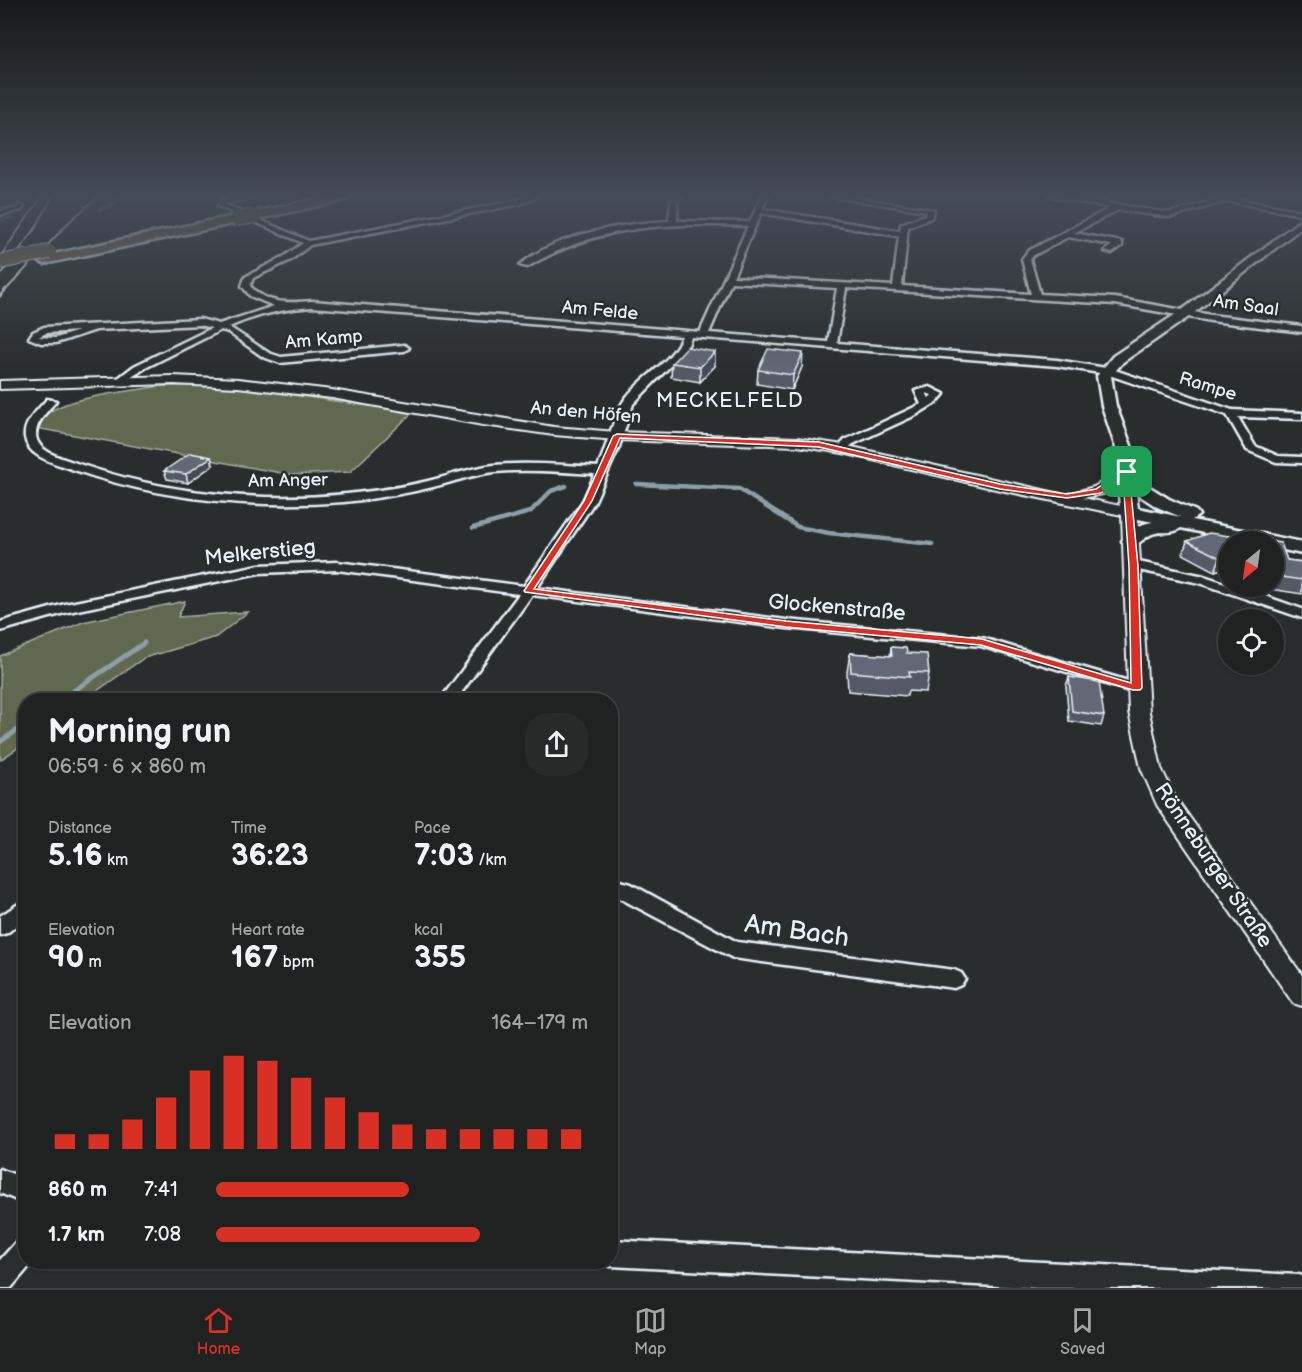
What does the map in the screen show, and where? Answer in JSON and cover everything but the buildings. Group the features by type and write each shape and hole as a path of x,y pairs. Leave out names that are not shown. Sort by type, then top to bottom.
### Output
{"highway":[{"path":"0,262 46,256"},
{"path":"0,269 47,256"}],"main road":[{"path":"1220,531 1129,512 1124,446 1104,386 1104,376 1118,359 1186,313 1259,256"},
{"path":"1127,476 1163,503 1231,531"},
{"path":"1131,538 1148,528 1155,527 1215,530"},
{"path":"1284,544 1302,548"}],"street":[{"path":"281,306 253,294 246,286 246,282 249,277 291,256"},
{"path":"524,265 538,256"},
{"path":"703,335 737,256"},
{"path":"897,290 900,256"},
{"path":"1028,256 1026,259 1036,297"},
{"name":"Am Saal","path":"727,279 1132,302 1186,313 1302,329"},
{"path":"832,345 842,286"},
{"name":"Am Felde","path":"92,329 63,339 45,341 34,338 36,334 44,330 200,322 220,326 240,317 281,306 320,304 1057,363 1108,371"},
{"path":"121,381 126,375 220,326"},
{"name":"Am Kamp","path":"220,326 231,330 266,355 280,360 404,348"},
{"path":"453,693 528,591 588,501 617,436 628,403 672,359 683,345 687,334"},
{"path":"143,380 168,353"},
{"name":"Rampe","path":"1108,371 1231,413 1302,416"},
{"name":"An den Höfen","path":"0,385 143,380 205,381 271,386 495,423 617,436 797,442 843,449 1032,493 1129,512"},
{"name":"Am Anger","path":"51,401 31,428 31,440 40,452 96,475 157,490 258,500 346,498 390,492 490,469 520,467 601,471"},
{"path":"843,449 849,442 926,404"},
{"path":"1231,413 1251,448 1276,459 1302,460"},
{"path":"1032,493 1085,495 1107,488 1127,476"},
{"path":"1053,497 1102,515 1131,538"},
{"name":"Rönneburger Straße","path":"1129,512 1134,566 1136,688 1143,740 1151,768 1165,800 1302,995"},
{"name":"Melkerstieg","path":"0,627 65,608 176,584 259,569 300,566 375,569 528,591"},
{"path":"1134,566 1204,580 1302,614"},
{"name":"Glockenstraße","path":"528,591 786,624 982,642 1136,688"},
{"name":"Am Bach","path":"618,887 733,950 954,980"},
{"path":"0,927 18,912"},
{"path":"0,1181 18,1189"},
{"path":"618,1253 1299,1288"},
{"path":"0,1280 18,1259"}],"green space":[{"path":"160,386 229,386 413,412 350,472 292,475 36,428 44,416 67,404 82,399"},
{"path":"185,601 178,617 248,612 216,637 144,658 94,693 18,693 18,748 0,760 0,656 83,622"}],"waterway":[{"path":"636,484 739,489 798,527 829,533 932,544"},
{"path":"473,528 530,512 551,491 566,486"},
{"path":"70,693 144,643"},
{"path":"0,742 18,730"}],"railway":[{"path":"0,276 15,256"},
{"path":"5,291 37,256"},
{"path":"0,296 6,289"}],"district":[{"name":"MECKELFELD","path":"730,400"}],"route":[{"path":"617,436 797,442 843,449 1032,493 1067,496 1098,492 1107,488 1127,472 1134,566 1136,688 1046,659 982,642 786,624 528,591 588,501 617,436"}]}
